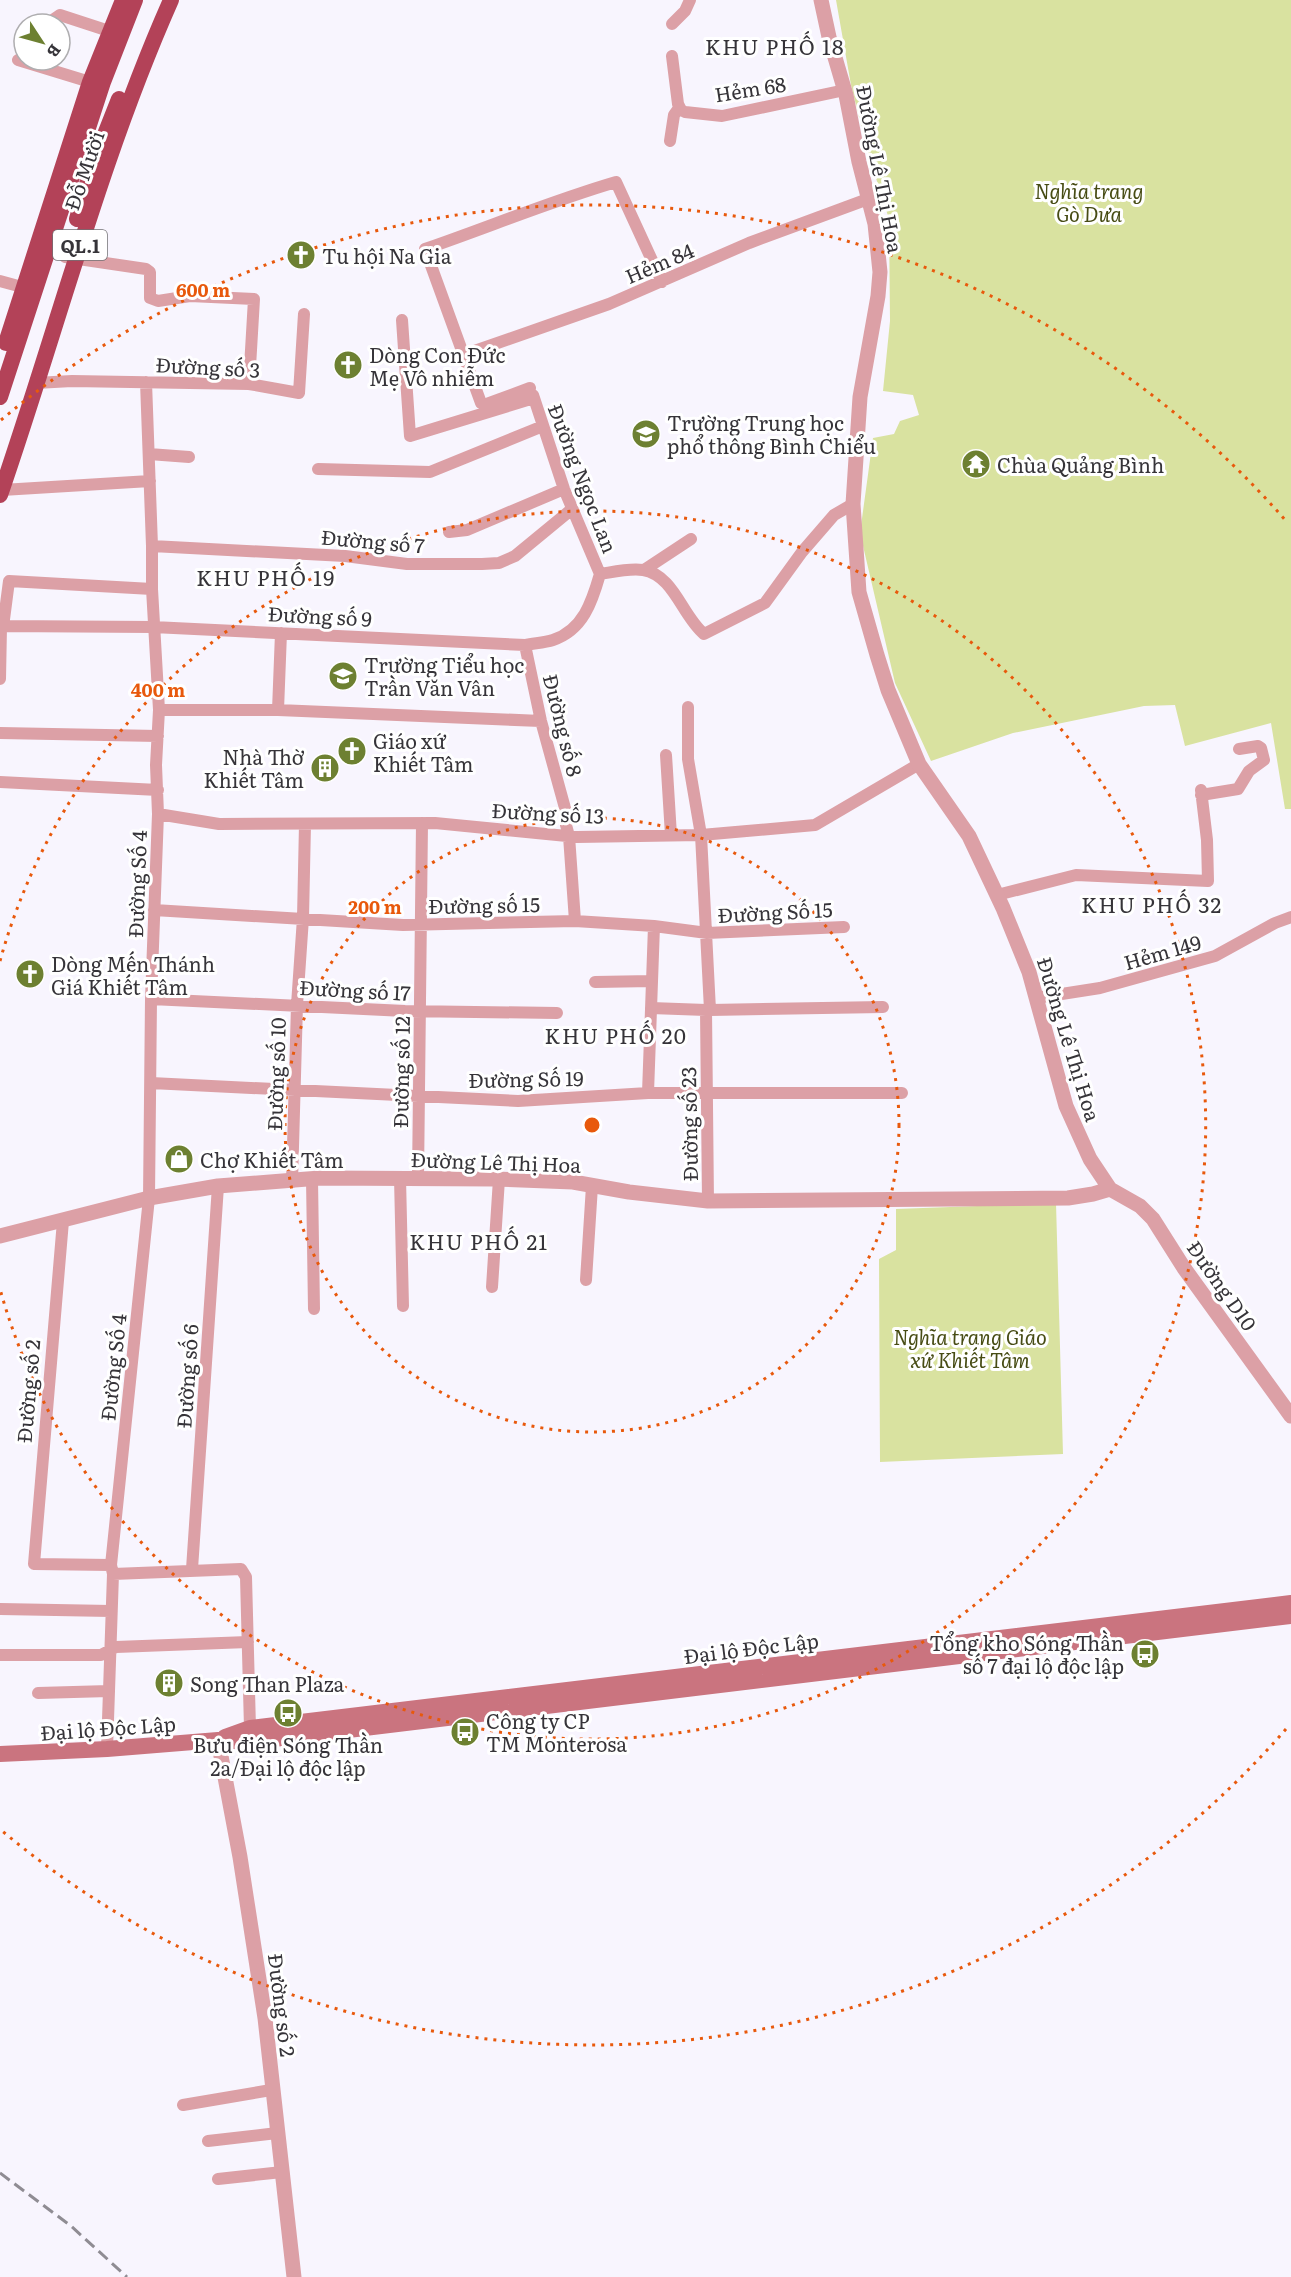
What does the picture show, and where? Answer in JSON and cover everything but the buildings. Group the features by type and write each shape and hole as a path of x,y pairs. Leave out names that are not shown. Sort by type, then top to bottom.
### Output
{"highway":[{"name":"Đỗ Mười","path":"0,363 22,287 90,82 123,0"},
{"name":"Đỗ Mười","path":"1,391 103,82 135,0"},
{"name":"Đỗ Mười","path":"1,492 36,383 92,170 159,0"},
{"name":"Đỗ Mười","path":"0,463 70,258 131,96 171,0"}],"main road":[{"name":"Đại lộ Độc Lập","path":"218,1740 250,1728 1291,1603"},
{"name":"Đại lộ Độc Lập","path":"0,1754 107,1749 218,1740 250,1742 1291,1616"}],"street":[{"path":"672,24 685,11 690,0"},
{"name":"Đường Lê Thị Hoa","path":"0,1236 149,1198 218,1186 312,1179 418,1178 573,1182 708,1201 1068,1198 1110,1189 1090,1159 1066,1106 1029,972 997,895 969,836 919,764 888,690 859,592 853,504 860,397 878,296 880,272 875,224 822,0"},
{"path":"72,19 109,31"},
{"path":"670,141 674,115 679,108 672,56"},
{"path":"57,72 90,82"},
{"name":"Hẻm 68","path":"679,108 685,112 722,117 845,90"},
{"path":"532,394 482,405 425,249 521,215 569,195 616,182 662,282"},
{"name":"Hẻm 84","path":"464,355 609,304 749,243 868,199"},
{"path":"70,258 146,270 150,272 150,298 158,301 190,296 254,299 249,384"},
{"path":"0,281 22,287"},
{"name":"Đường số 3","path":"36,383 72,381 249,384 300,392 304,314"},
{"path":"402,320 410,436 532,394"},
{"name":"Đường Số 4","path":"107,1749 112,1569 149,1198 151,999 159,814 159,710 153,627 146,382"},
{"name":"Đường Ngọc Lan","path":"532,394 564,489 600,574"},
{"path":"318,469 430,472 543,426"},
{"path":"149,454 189,457"},
{"path":"1,492 150,481"},
{"path":"449,532 467,530 564,489"},
{"path":"644,570 669,585 697,628 704,634 765,603 802,552 834,515 853,504"},
{"name":"Đường số 7","path":"152,546 345,556 407,564 482,564 499,562 515,556 572,509"},
{"path":"600,574 644,570 691,539"},
{"name":"Đường số 9","path":"1,627 153,627 525,645 552,641 576,628 592,602 600,574"},
{"path":"0,679 1,627 9,581 152,589"},
{"path":"278,710 281,633"},
{"name":"Đường số 8","path":"525,645 541,721 568,819 566,825 569,836 575,921"},
{"name":"Đường số 23","path":"688,707 688,759 701,835 707,933 708,1201"},
{"path":"159,710 278,710 541,721"},
{"path":"0,733 158,736"},
{"path":"997,895 1076,875 1208,881 1207,840 1201,793 1238,789 1249,771 1262,763 1263,756 1258,746 1239,749"},
{"path":"666,755 671,835"},
{"name":"Đường số 13","path":"159,814 219,824 422,823 569,836 701,835 815,825 919,764"},
{"path":"0,782 158,790"},
{"name":"Đường số 12","path":"418,1178 422,823"},
{"name":"Đường số 10","path":"292,1182 305,824"},
{"name":"Đường số 15","path":"154,910 421,925 575,921 654,926 707,933"},
{"name":"Hẻm 149","path":"1036,998 1100,988 1215,956 1275,923 1291,917"},
{"path":"648,1093 654,926"},
{"name":"Đường Số 15","path":"707,933 844,927"},
{"path":"595,982 652,981"},
{"name":"Đường số 17","path":"151,999 420,1011 556,1013"},
{"path":"651,1008 708,1010 883,1007"},
{"name":"Đường Số 19","path":"151,1083 518,1101 648,1093 902,1093"},
{"path":"400,1178 403,1306"},
{"path":"312,1179 314,1309"},
{"path":"492,1287 499,1179"},
{"name":"Đường số 6","path":"192,1569 218,1186"},
{"path":"586,1280 592,1186"},
{"name":"Đường D10","path":"1110,1189 1140,1206 1153,1219 1184,1268 1291,1416"},
{"name":"Đường số 2","path":"63,1221 34,1564 112,1569"},
{"path":"112,1569 241,1569 246,1577 250,1728"},
{"path":"0,1610 111,1611"},
{"path":"0,1655 101,1655 116,1647 248,1642"},
{"path":"38,1693 109,1691"},
{"name":"Đường số 2","path":"218,1740 240,1857 265,2018 294,2277"},
{"path":"183,2105 272,2090"},
{"path":"208,2141 277,2133"},
{"path":"218,2179 282,2172"}],"green space":[{"name":"Nghĩa trang Gò Dưa","path":"836,0 1291,0 1291,809 1285,809 1271,723 1185,746 1175,705 1144,706 1013,733 931,761 895,683 860,533 873,438 894,434 900,421 919,415 913,395 883,391 890,321 889,219 868,153 851,85"},
{"name":"Nghĩa trang Giáo xứ Khiết Tâm","path":"1056,1203 1063,1454 880,1462 879,1259 896,1250 896,1209"}],"railway":[{"path":"0,2173 71,2226 127,2277"}],"place":[{"name":"Tu hội Na Gia","path":"301,255"},
{"name":"Dòng Con Đức Mẹ Vô nhiễm","path":"348,365"},
{"name":"Trường Trung học phổ thông Bình Chiểu","path":"646,434"},
{"name":"Chùa Quảng Bình","path":"976,464"},
{"name":"Trường Tiểu học Trần Văn Vân","path":"343,676"},
{"name":"Giáo xứ Khiết Tâm","path":"352,751"},
{"name":"Nhà Thờ Khiết Tâm","path":"325,768"},
{"name":"Dòng Mến Thánh Giá Khiết Tâm","path":"30,974"},
{"name":"Chợ Khiết Tâm","path":"179,1159"},
{"name":"Tổng kho Sóng Thần số 7 đại lộ độc lập","path":"1145,1654"},
{"name":"Song Than Plaza","path":"169,1683"},
{"name":"Bưu điện Sóng Thần 2a/Đại lộ độc lập","path":"288,1713"},
{"name":"Công ty CP TM Monterosa","path":"465,1732"}],"district":[{"name":"KHU PHỐ 18","path":"775,45"},
{"name":"KHU PHỐ 19","path":"266,576"},
{"name":"KHU PHỐ 32","path":"1152,903"},
{"name":"KHU PHỐ 20","path":"616,1034"},
{"name":"KHU PHỐ 21","path":"479,1240"}]}
